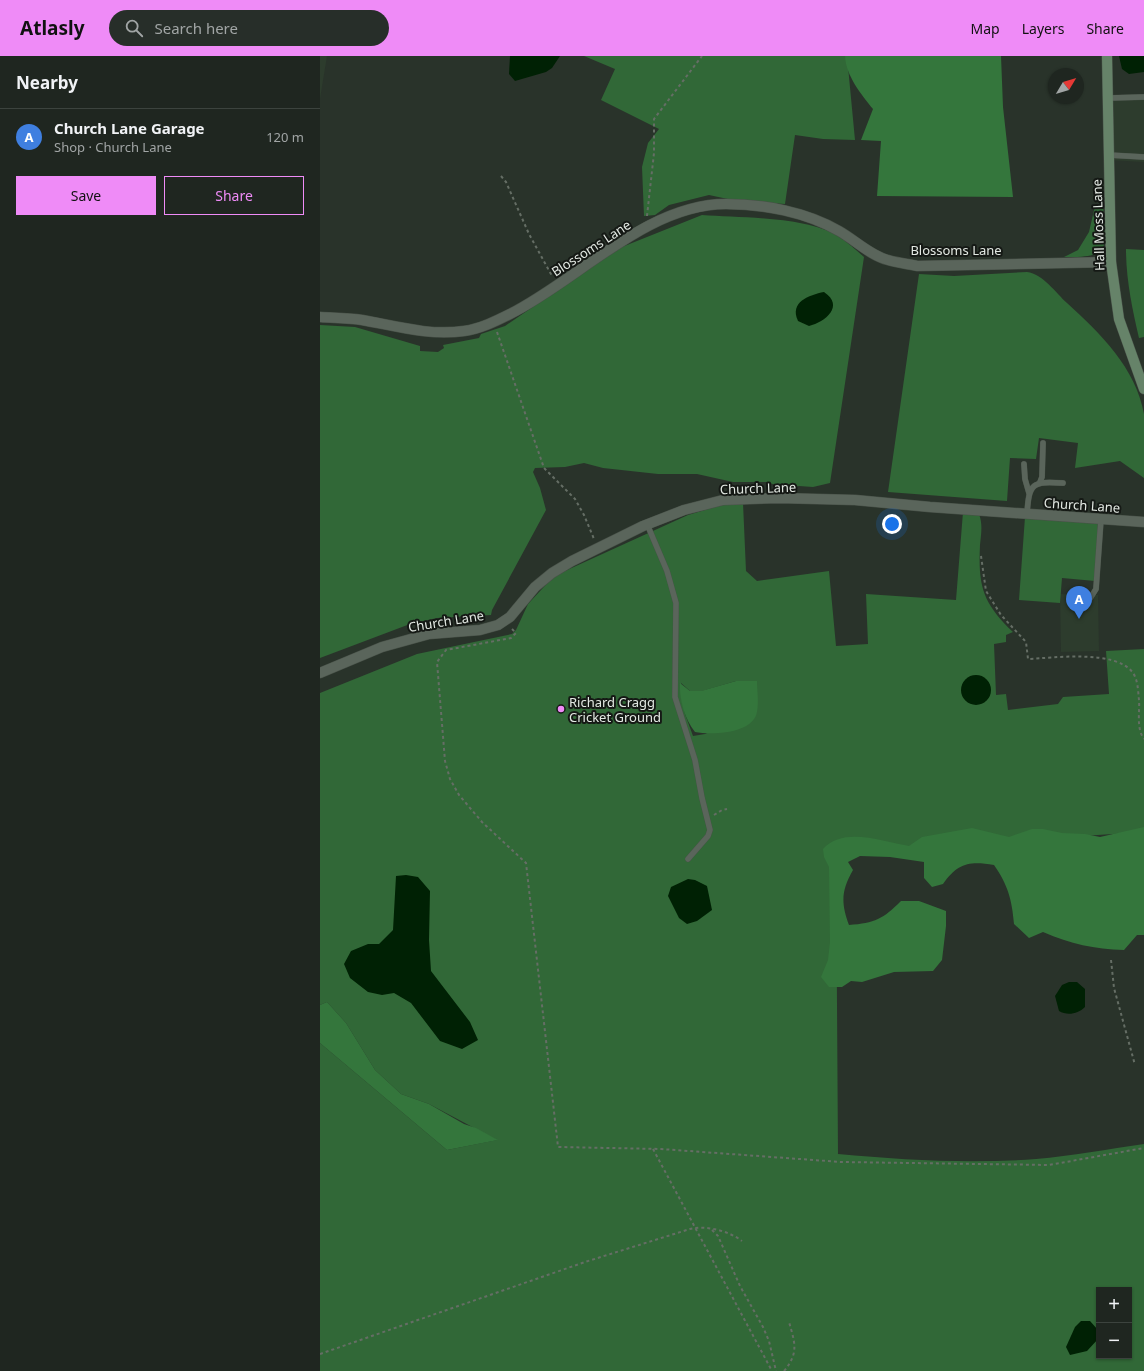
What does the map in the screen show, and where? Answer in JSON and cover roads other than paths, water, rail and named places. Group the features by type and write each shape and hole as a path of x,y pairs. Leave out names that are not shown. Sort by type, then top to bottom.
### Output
{"street":[{"name":"Hall Moss Lane","path":"1108,56 1108,155 1111,262 1119,319 1141,376 1144,389"},
{"name":"Blossoms Lane","path":"320,317 361,320 404,329 437,333 465,331 493,322 524,306 558,285 609,249 660,220 696,206 726,204 763,207 813,219 838,230 887,260 917,266 1111,262"},
{"name":"Church Lane","path":"320,673 382,647 429,634 480,630 498,625 510,617 535,587 552,572 647,524 684,510 722,500 779,498 855,500 1144,522"}],"lane":[{"path":"1109,98 1144,97"},
{"path":"1108,155 1144,157"},
{"path":"1040,482 1042,477 1043,443"},
{"path":"1024,464 1025,479 1029,492 1027,514"},
{"path":"1029,492 1033,486 1040,482 1064,483"},
{"path":"1084,608 1096,589 1101,519"},
{"path":"647,524 664,564 676,603 676,697 695,760 710,830 708,836 688,859"}],"place":[{"name":"Church Lane Garage","path":"1079,619"},
{"name":"Richard Cragg Cricket Ground","path":"561,709"}]}
